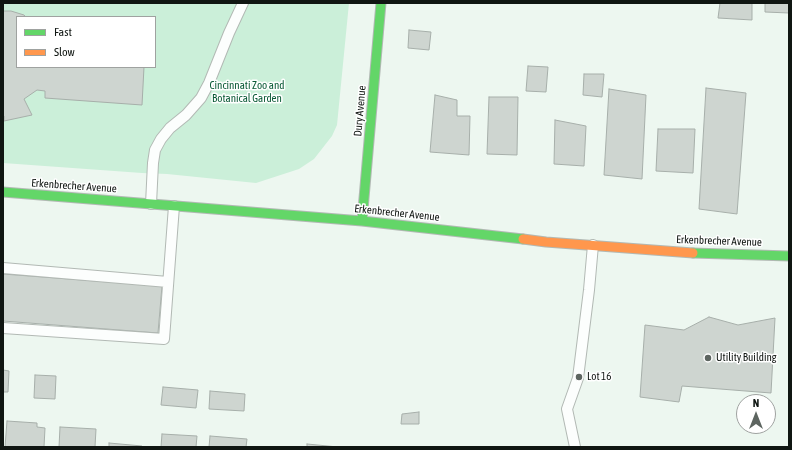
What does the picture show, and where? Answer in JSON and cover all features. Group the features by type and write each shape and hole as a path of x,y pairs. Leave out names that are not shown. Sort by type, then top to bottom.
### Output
{"street":[{"name":"Dury Avenue","path":"362,221 381,3"},
{"name":"Erkenbrecher Avenue","path":"3,192 362,221 546,242 678,252 789,256"}],"lane":[{"path":"151,204 155,150 161,139 170,128 186,115 201,98 209,84 229,32 243,3"},
{"path":"3,328 164,339 174,206"},
{"path":"575,447 567,409 578,378 593,245"},
{"path":"3,268 168,282"}],"green space":[{"name":"Cincinnati Zoo and Botanical Garden","path":"3,3 349,3 337,125 332,136 314,159 299,169 256,183 3,163"}],"building":[{"path":"720,3 752,3 752,20 718,18"},
{"path":"765,3 789,3 789,13 765,12"},
{"path":"3,11 11,11 25,16 16,16 16,68 144,68 142,105 45,98 45,91 37,90 24,99 32,115 4,121"},
{"path":"409,30 431,32 429,50 408,48"},
{"path":"528,66 548,67 546,92 526,91"},
{"path":"584,74 604,74 602,97 583,95"},
{"path":"706,88 746,93 737,214 699,209"},
{"path":"609,89 646,95 642,179 604,175"},
{"path":"435,95 457,100 457,116 470,116 469,155 430,152"},
{"path":"489,97 518,97 517,155 487,154"},
{"path":"555,120 586,126 584,166 554,164"},
{"path":"658,129 695,129 693,173 656,171"},
{"path":"3,274 162,286 158,333 3,321"},
{"name":"Utility Building","path":"709,317 738,325 775,318 771,393 682,386 679,402 640,397 645,325 684,330"},
{"path":"3,370 9,371 8,392 3,392"},
{"path":"35,375 56,376 55,399 34,398"},
{"path":"163,387 198,390 196,408 161,405"},
{"path":"210,391 245,394 244,411 209,409"},
{"path":"419,412 419,424 401,424 402,414"},
{"path":"7,421 37,423 37,427 45,428 44,447 5,447"},
{"path":"60,427 96,429 95,447 59,447"},
{"path":"162,434 197,436 196,447 161,447"},
{"path":"210,436 247,439 246,447 209,447"},
{"path":"109,443 142,446 142,447 109,447"},
{"path":"307,444 338,447 307,447"}],"traffic: fast":[{"path":"362,221 381,3"},
{"path":"3,192 362,221 523,239"},
{"path":"693,253 789,256"}],"traffic: slow":[{"path":"523,239 693,253"}],"place":[{"name":"Utility Building","path":"708,358"},
{"name":"Lot 16","path":"579,377"}]}
